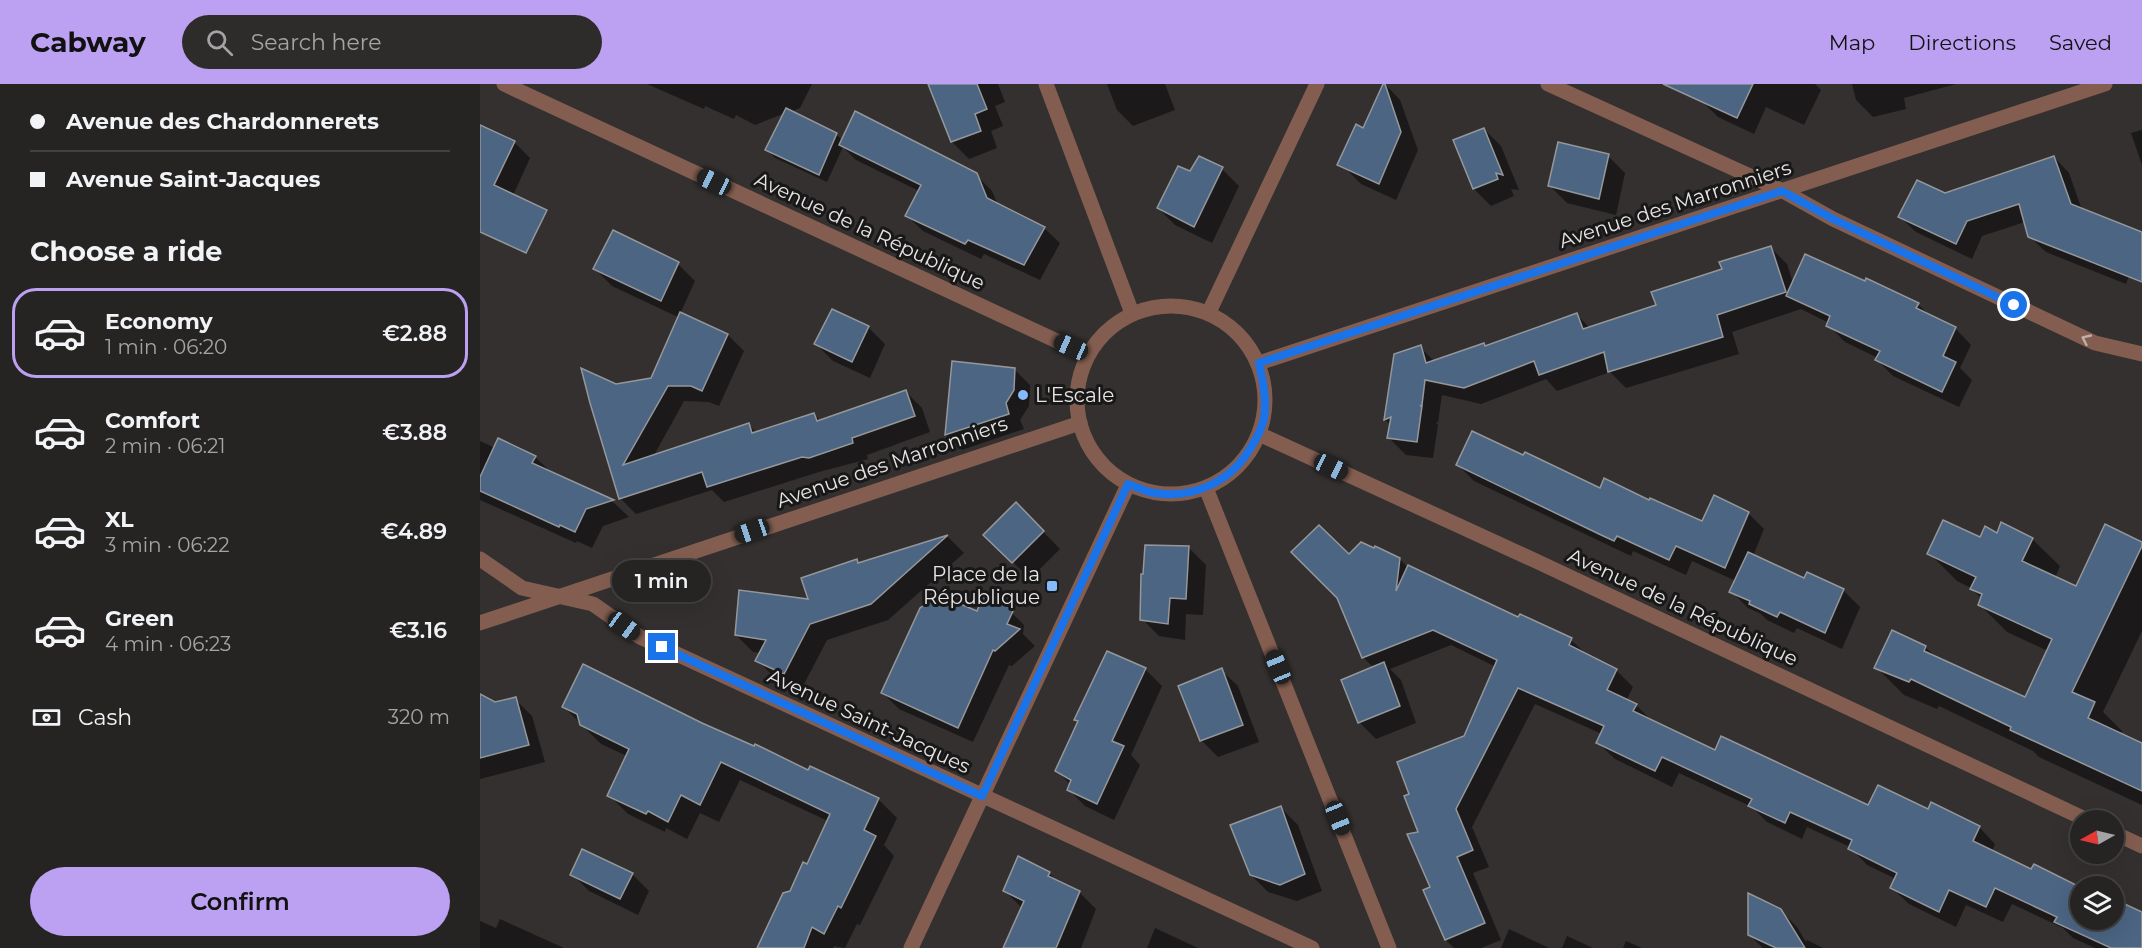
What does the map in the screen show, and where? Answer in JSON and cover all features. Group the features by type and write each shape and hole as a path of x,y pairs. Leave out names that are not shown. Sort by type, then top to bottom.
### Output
{"street":[{"name":"Avenue de la République","path":"504,84 1087,355"},
{"path":"1046,84 1132,313"},
{"path":"1209,312 1317,84"},
{"path":"1548,84 1782,191 1833,219 2095,344 2142,354"},
{"name":"Avenue des Marronniers","path":"1259,363 2104,84"},
{"path":"1175,305 1184,305 1209,312 1232,327 1250,348 1259,363 1266,396 1264,419 1259,434 1244,461 1227,477 1206,488 1180,494 1154,493 1128,484 1108,471 1091,451 1076,406 1077,384 1087,355 1096,342 1112,325 1132,313 1157,306 1175,305"},
{"name":"Avenue des Marronniers","path":"480,622 1080,423"},
{"name":"Avenue de la République","path":"1259,434 1536,561 2070,812"},
{"path":"911,948 1128,484"},
{"path":"1206,488 1389,948"},
{"name":"Avenue Saint-Jacques","path":"480,559 522,588 593,604 640,637 1312,948"},
{"path":"2124,838 2142,846"}],"building":[{"path":"928,84 977,84 987,109 975,114 981,131 951,142"},
{"path":"1385,84 1401,132 1379,184 1337,165 1356,124 1363,128"},
{"path":"1663,84 1753,84 1737,118"},
{"path":"786,108 837,133 819,175 765,150"},
{"path":"855,111 977,173 987,198 1045,227 1024,265 968,240 965,244 905,216 921,185 839,145"},
{"path":"480,125 515,141 494,185 547,210 526,253 480,232"},
{"path":"1484,128 1503,175 1496,173 1498,179 1473,189 1453,140"},
{"path":"1558,142 1609,154 1599,199 1548,186"},
{"path":"1199,156 1223,167 1194,227 1157,208 1178,166 1190,171"},
{"path":"2054,156 2071,204 2142,232 2142,282 2028,237 2019,204 1967,221 1956,244 1898,217 1917,180 1945,193"},
{"path":"613,230 679,262 661,301 593,269"},
{"path":"1771,246 1786,292 1717,315 1723,337 1608,372 1604,352 1539,375 1534,361 1464,388 1425,380 1417,442 1387,438 1391,417 1384,420 1394,354 1421,345 1426,363 1484,343 1485,346 1577,313 1583,329 1656,305 1651,292 1722,269 1719,262"},
{"path":"1805,254 1865,281 1866,278 1919,303 1916,308 1956,327 1943,356 1956,362 1942,392 1875,360 1880,351 1826,326 1830,316 1786,296"},
{"path":"832,309 869,326 852,362 814,344"},
{"path":"680,312 728,334 702,391 691,386 668,386 623,465 749,423 752,433 814,413 817,421 906,390 915,416 852,438 853,443 707,487 702,472 619,499 581,368 616,384 651,378"},
{"path":"952,361 1015,368 1014,390 1006,403 1009,414 945,435"},
{"path":"1472,431 1523,455 1525,452 1600,488 1604,478 1649,500 1650,498 1702,521 1714,495 1749,512 1725,568 1676,546 1669,560 1617,536 1614,541 1456,465"},
{"path":"498,438 536,456 532,463 614,500 586,509 575,532 480,491 480,477"},
{"path":"1016,502 1044,531 1012,563 983,535"},
{"path":"1943,520 1980,537 1985,526 1997,533 2001,522 2033,538 2022,561 2076,586 2105,524 2142,542 2072,692 2095,702 2088,718 2142,743 2142,791 2010,730 2011,727 1911,679 1909,682 1874,668 1892,630 1926,646 1924,651 2025,697 2052,639 1978,605 1982,594 1970,589 1976,577 1927,554"},
{"path":"1319,525 1349,554 1361,542 1374,548 1375,546 1400,558 1396,591 1408,565 1518,617 1520,614 1572,638 1569,645 1617,669 1607,690 1637,704 1633,711 1715,750 1721,736 1868,805 1878,785 1928,809 1931,802 1980,826 1973,841 2031,869 2034,864 2070,882 2070,929 2054,922 2057,917 1995,888 1986,907 1949,890 1939,912 1890,888 1897,873 1848,849 1852,840 1790,812 1785,823 1748,806 1752,799 1662,757 1655,771 1596,743 1604,726 1518,688 1456,809 1473,850 1457,857 1485,923 1445,940 1423,890 1430,887 1407,834 1418,832 1404,796 1409,794 1397,762 1464,736 1497,660 1433,630 1362,658 1337,598 1291,552"},
{"path":"948,535 871,604 810,624 784,674 755,661 766,640 735,635 739,590 808,599 801,578 857,559 858,563"},
{"path":"1145,545 1189,546 1186,599 1170,598 1168,624 1140,620 1141,574 1143,574"},
{"path":"1748,552 1804,578 1807,572 1844,589 1825,633 1780,612 1777,617 1729,592"},
{"path":"939,595 977,611 983,596 1014,609 1007,624 1020,629 995,651 993,650 958,728 881,693 920,608"},
{"path":"1107,651 1146,668 1112,741 1124,746 1097,804 1067,790 1071,780 1055,771 1078,721 1074,720"},
{"path":"1384,662 1400,706 1358,723 1341,680"},
{"path":"583,664 702,723 754,746 755,744 808,770 810,766 879,798 864,830 876,836 841,908 838,906 824,934 812,927 804,948 757,948 783,893 790,891 803,862 807,864 830,814 721,762 700,805 681,795 668,822 648,811 646,814 607,796 629,749 580,725 577,714 562,707"},
{"path":"1222,668 1243,725 1200,741 1178,686"},
{"path":"480,694 495,702 516,697 529,745 480,758"},
{"path":"1281,806 1305,874 1280,885 1250,875 1230,825"},
{"path":"582,849 633,873 620,899 570,875"},
{"path":"1018,856 1050,872 1048,876 1080,891 1056,948 1003,948 1024,901 1003,891"},
{"path":"1748,893 1781,909 1805,948 1776,948 1748,935"},
{"path":"2124,904 2142,912 2142,948 2111,948 2072,930 2124,930"}],"place":[{"name":"L'Escale","path":"1023,395"},
{"name":"Place de la République","path":"1052,586"}],"route":[{"path":"662,647 982,796 1128,484 1154,493 1180,494 1206,488 1227,477 1244,461 1259,434 1264,419 1266,396 1259,363 1782,191 1833,219 2014,305"}]}
